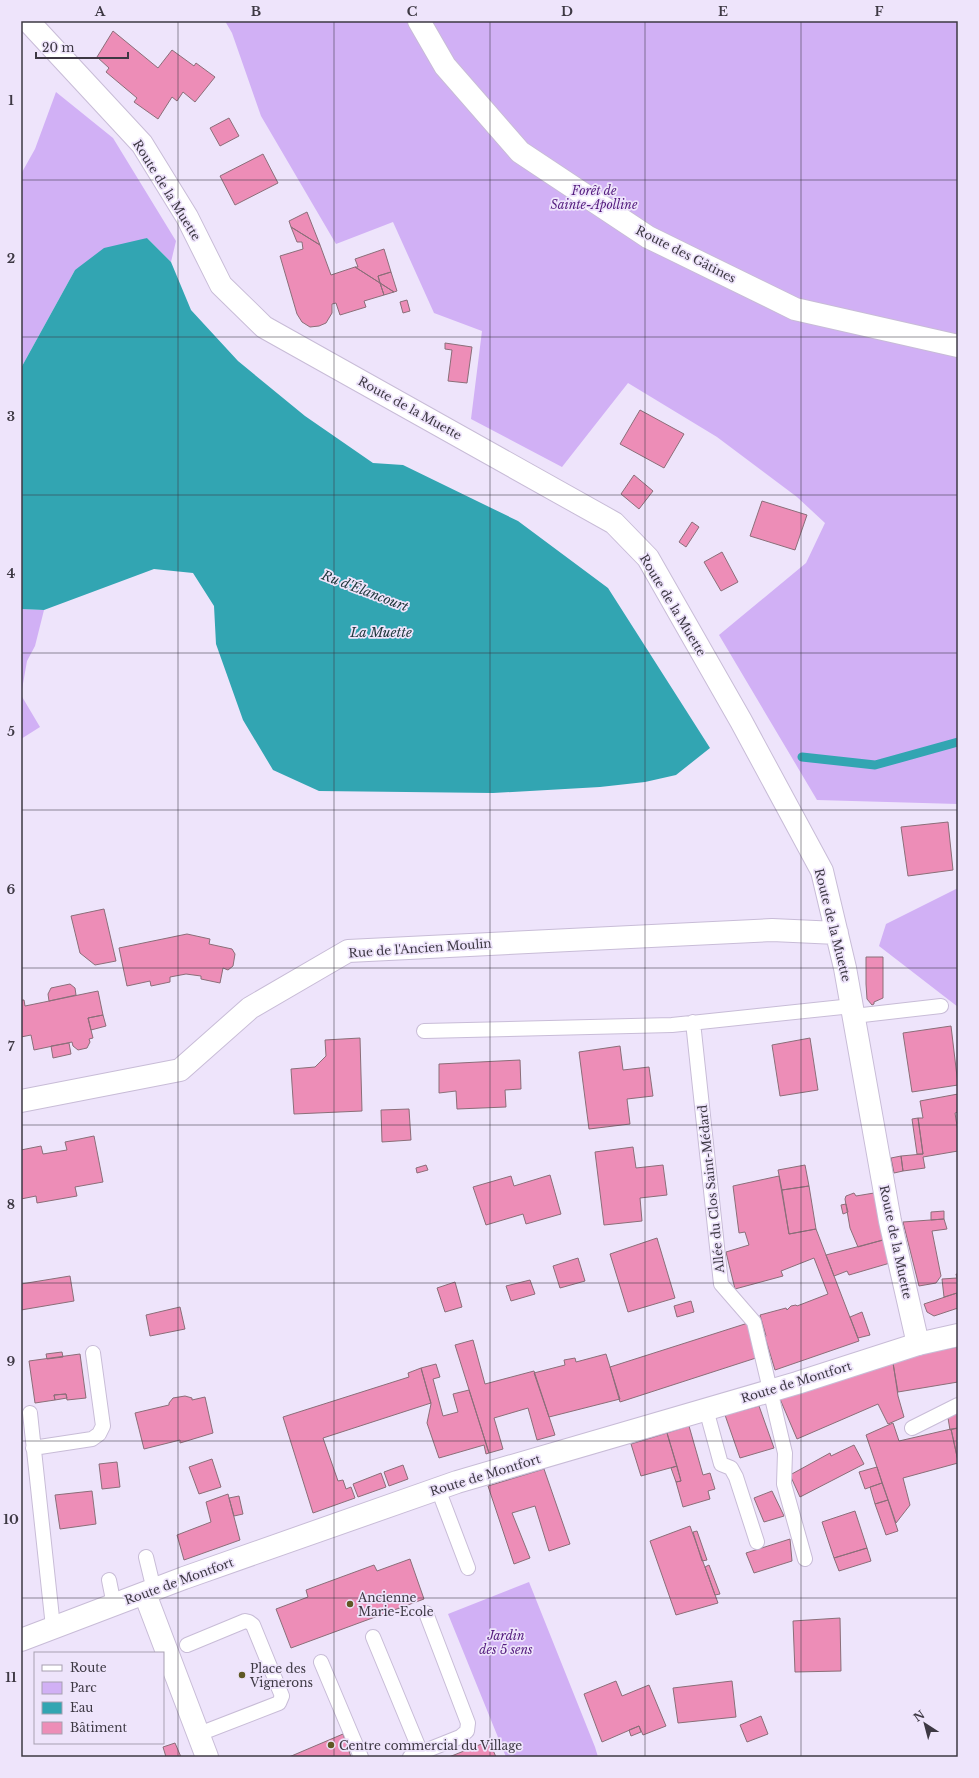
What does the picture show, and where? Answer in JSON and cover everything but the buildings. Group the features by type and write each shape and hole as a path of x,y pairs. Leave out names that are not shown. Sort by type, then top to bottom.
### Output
{"street":[{"name":"Route de la Muette","path":"28,21 142,144 187,217 222,285 264,327 614,523 648,558 740,721 822,871 845,968 890,1221 918,1344"},
{"name":"Route des Gâtines","path":"419,21 445,66 520,152 648,237 794,309 958,346"},
{"name":"Rue de l'Ancien Moulin","path":"21,1101 180,1070 250,1008 348,951 772,930 837,934"},
{"name":"Route de Montfort","path":"21,1640 114,1604 438,1489 769,1391 918,1344 958,1335"},
{"path":"150,1592 207,1757"}],"lane":[{"path":"424,1031 672,1025 693,1022 942,1006"},
{"name":"Allée du Clos Saint-Médard","path":"693,1022 721,1284 754,1322 769,1391 785,1453 784,1484 805,1559"},
{"path":"33,1448 92,1439 99,1434 103,1426 93,1353"},
{"path":"912,1428 958,1406"},
{"path":"706,1409 721,1464 731,1468 736,1477 758,1542"},
{"path":"30,1413 53,1627"},
{"path":"438,1489 468,1568"},
{"path":"146,1557 150,1592"},
{"path":"109,1580 114,1604"},
{"path":"373,1637 415,1755 460,1737 468,1731 468,1723 426,1614"},
{"path":"187,1645 245,1621 249,1622 253,1626 282,1696 279,1703 198,1734"},
{"path":"321,1662 361,1757"}],"green space":[{"name":"Forêt de Sainte-Apolline","path":"225,21 958,21 958,804 817,800 719,635 806,563 825,523 797,497 717,437 628,383 562,467 471,419 482,331 434,313 393,222 336,244 261,116 232,33"},
{"path":"56,92 113,138 176,241 171,262 147,238 75,270 21,368 21,174 35,149"},
{"path":"21,609 44,610 35,646 27,661 21,695"},
{"path":"21,695 40,727 21,739"},
{"path":"958,888 958,1007 879,946 886,924"},
{"name":"Jardin des 5 sens","path":"529,1582 598,1757 506,1757 448,1614"}],"water":[{"name":"La Muette","path":"147,238 171,262 191,310 238,361 305,416 373,463 403,465 518,521 608,588 710,748 676,775 645,782 600,787 493,793 319,791 273,770 243,720 216,644 214,606 193,573 154,569 44,610 21,609 21,368 75,270 104,248"}],"waterway":[{"name":"Ru d'Élancourt","path":"802,757 875,765 958,742"}],"place":[{"name":"Ancienne Marie-Ecole","path":"350,1604"},
{"name":"Place des Vignerons","path":"242,1675"},
{"name":"Centre commercial du Village","path":"331,1745"}]}
